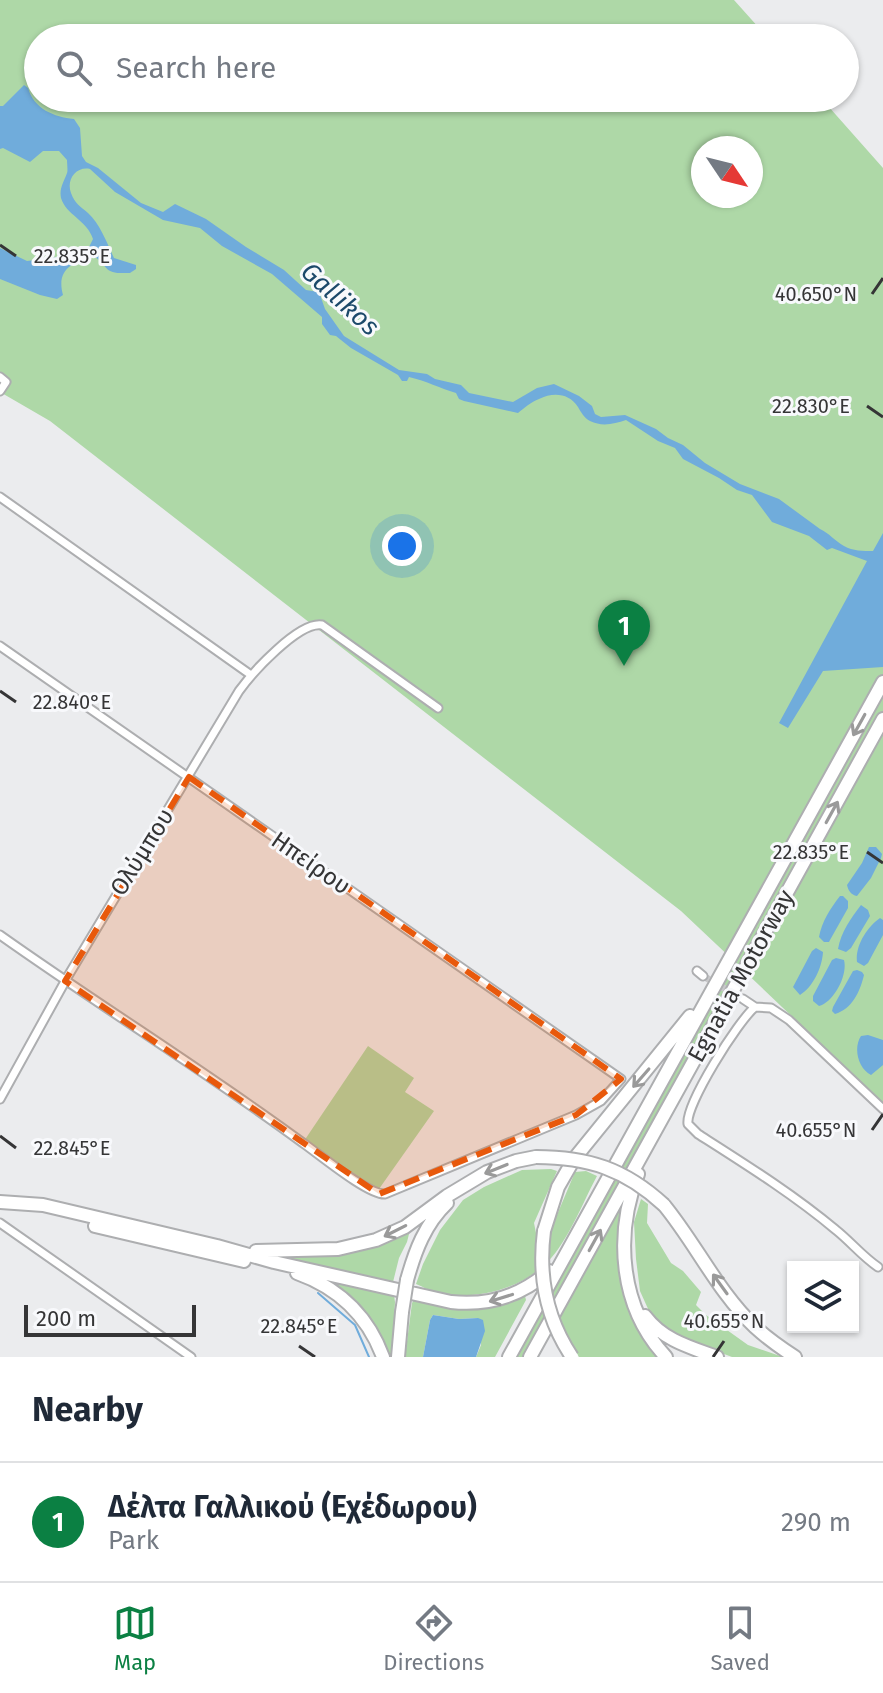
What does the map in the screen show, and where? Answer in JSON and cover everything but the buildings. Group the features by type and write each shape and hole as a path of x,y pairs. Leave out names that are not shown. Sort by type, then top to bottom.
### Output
{"highway":[{"name":"Egnatia Motorway","path":"709,996 883,682"},
{"name":"Egnatia Motorway","path":"669,1106 883,719"},
{"path":"509,1357 709,996"},
{"path":"572,1357 558,1334 546,1298 541,1263 544,1231 558,1187 574,1159 709,996"},
{"path":"666,1357 641,1324 634,1308 624,1262 624,1243 629,1202 637,1175 669,1106"},
{"path":"530,1357 669,1106"},
{"path":"217,1246 261,1252 351,1247 405,1227 475,1178 500,1167 536,1157 568,1158 610,1169 639,1184 664,1205 745,1316 795,1357"},
{"path":"398,1357 407,1280 416,1248 440,1210 460,1189"},
{"path":"0,1202 43,1205 451,1302 476,1303 499,1299 533,1284 552,1268 579,1230"},
{"path":"0,1209 37,1212 310,1277 335,1292 359,1313 375,1337 383,1357"},
{"path":"631,1294 645,1317 661,1333 717,1357"}],"street":[{"path":"0,391 3,380"},
{"path":"0,497 251,675"},
{"name":"Ολύμπου","path":"0,1099 65,981 239,691 273,654 311,625 322,625 438,708"},
{"name":"Ηπείρου","path":"0,646 621,1079 601,1101 576,1115 385,1194 374,1193 65,981"},
{"path":"0,935 65,981"},
{"path":"743,999 755,1007 771,1008 789,1020 883,1109"},
{"path":"755,1007 739,1025 701,1087 688,1114 688,1124 698,1134 776,1184 838,1231 878,1267"},
{"path":"0,1223 191,1357"}],"highlighted area":[{"path":"189,777 621,1079 576,1115 379,1194 65,981"}],"green space":[{"path":"0,0 734,0 755,24 24,24 24,112 833,112 883,168 883,1103 741,968 526,1357 516,1357 734,961 681,911 50,421 0,392"},
{"path":"368,1046 414,1078 405,1092 434,1111 379,1189 368,1185 304,1141"},
{"path":"522,1170 557,1171 534,1223 536,1233 551,1234 575,1172 586,1171 597,1176 565,1239 541,1268 515,1284 485,1293 454,1295 416,1284 440,1230 463,1200"},
{"path":"624,1192 617,1238 620,1279 634,1318 660,1357 579,1357 558,1320"},
{"path":"641,1199 648,1204 647,1223 671,1263 683,1271 701,1292 696,1305 748,1345 783,1357 732,1357 677,1336 661,1325 649,1311 640,1291 634,1222"},
{"path":"407,1233 407,1242 393,1282 291,1260 290,1257 358,1251"},
{"path":"329,1280 394,1295 392,1357 386,1357 345,1293"},
{"path":"523,1294 526,1300 495,1357 476,1357 481,1345 478,1318 433,1315 423,1357 405,1357 415,1298 426,1300"}],"water":[{"path":"24,85 24,112 49,112 74,119 80,128 82,156 86,162 141,203 163,212 175,204 206,219 284,270 306,290 319,292 325,309 344,336 399,370 427,374 461,385 469,393 513,402 537,388 554,384 579,396 601,417 625,415 656,429 740,484 779,499 847,548 873,551 883,533 883,667 823,671 788,728 779,723 867,561 832,548 827,550 809,536 772,522 752,495 737,490 683,459 675,448 626,420 612,424 594,423 584,417 574,402 565,396 544,397 518,413 464,401 456,393 409,377 407,381 402,381 398,375 330,335 322,324 322,317 272,274 222,246 200,228 163,220 115,192 90,169 73,175 70,188 73,197 96,223 114,258 136,265 136,269 130,273 117,273 108,270 93,256 85,258 72,264 64,273 61,286 63,295 57,299 0,279 0,248 27,261 67,256 88,249 93,239 61,198 67,160 59,151 43,151 30,162 0,149 0,106"},
{"path":"869,847 876,847 882,854 871,878 857,896 850,892 847,885"},
{"path":"840,896 848,901 848,908 829,942 824,942 819,937 822,926"},
{"path":"861,905 870,916 851,948 846,952 838,949 844,931"},
{"path":"880,918 883,920 883,935 864,966 857,962 860,943"},
{"path":"816,948 823,952 819,971 800,995 793,987"},
{"path":"836,958 844,960 842,980 835,994 819,1006 813,1001 813,996"},
{"path":"853,971 864,975 858,993 851,1004 835,1014 833,1007"},
{"path":"861,1036 883,1040 883,1065 871,1075 863,1068 857,1052"},
{"path":"433,1315 483,1320 485,1331 476,1357 423,1357"}],"waterway":[{"path":"318,1293 355,1325 369,1357"}],"tunnel":[{"path":"703,976 743,999"}],"place":[{"name":"Δέλτα Γαλλικού (Εχέδωρου)","path":"624,666"}],"water label":[{"name":"Gallikos","path":"340,299"}]}
